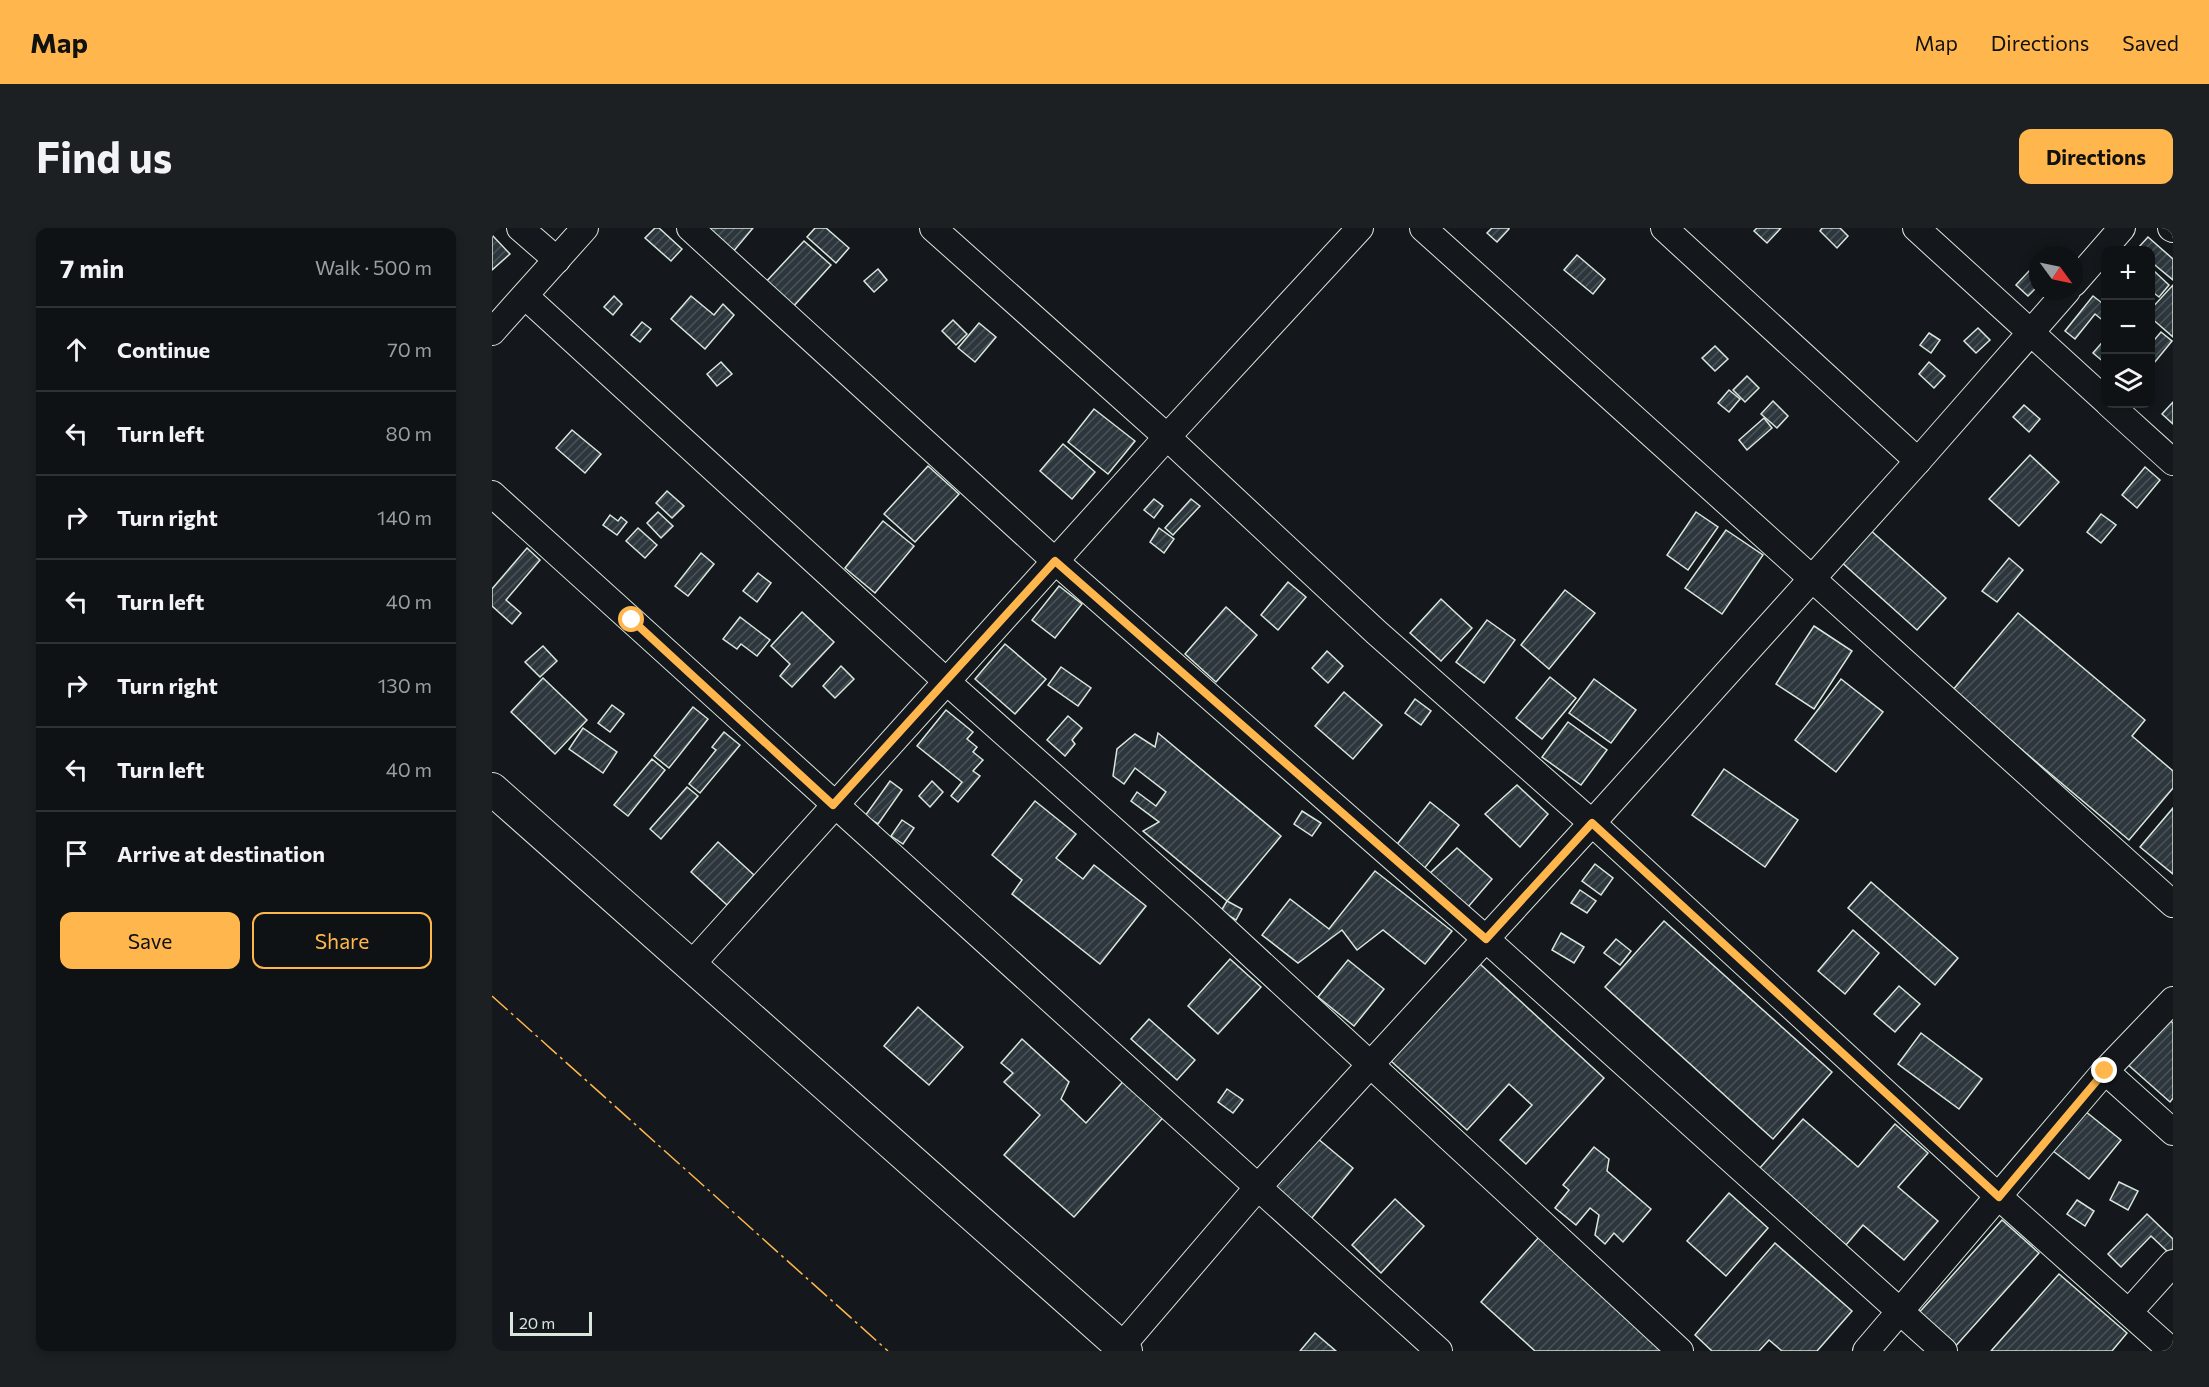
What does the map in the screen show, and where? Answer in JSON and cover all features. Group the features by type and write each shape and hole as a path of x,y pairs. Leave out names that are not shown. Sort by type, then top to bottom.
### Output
{"street":[{"path":"520,228 557,260"},
{"path":"492,332 585,228"},
{"path":"690,228 1055,561 1486,939 1944,1351"},
{"path":"933,228 1167,437 1376,632 1592,823 1999,1197 2172,1351"},
{"path":"691,964 1167,437 1360,228"},
{"path":"1423,228 2173,904"},
{"path":"1664,228 1918,461"},
{"path":"1916,228 2101,396"},
{"path":"2083,273 2122,228"},
{"path":"525,296 946,681 1200,907 1680,1351"},
{"path":"492,789 1123,1349 1258,1187 1592,823 1918,461 2059,300"},
{"path":"2114,408 2173,462"},
{"path":"492,494 1438,1351"},
{"path":"1866,1351 2105,1071 2173,1000"},
{"path":"2105,1071 2173,1132"},
{"path":"2129,1312 2173,1263"}],"building":[{"path":"655,228 659,228 682,249 671,261 645,238"},
{"path":"703,228 753,228 732,253"},
{"path":"815,228 826,228 849,248 836,263 807,237"},
{"path":"1492,228 1509,229 1497,242 1487,233"},
{"path":"1757,228 1781,228 1767,243 1754,231"},
{"path":"1822,228 1840,228 1848,236 1837,248 1820,231"},
{"path":"492,235 510,254 492,270"},
{"path":"2148,237 2173,259 2173,280 2155,265 2155,246 2140,246"},
{"path":"804,241 831,265 792,308 764,284"},
{"path":"1577,255 1605,279 1593,294 1564,270"},
{"path":"878,269 887,280 874,292 864,281"},
{"path":"2029,271 2029,295 2016,285"},
{"path":"2155,272 2169,285 2159,297 2155,294"},
{"path":"2173,285 2173,337 2155,321 2155,305"},
{"path":"614,296 622,304 613,315 604,307"},
{"path":"691,296 714,315 723,304 734,315 705,349 671,319"},
{"path":"2093,296 2101,302 2101,319 2095,314 2075,339 2065,331"},
{"path":"953,320 967,334 956,345 942,331"},
{"path":"642,322 651,329 640,342 631,335"},
{"path":"979,323 996,337 975,362 958,348"},
{"path":"1978,328 1990,340 1976,353 1964,341"},
{"path":"2161,332 2172,341 2155,362 2155,354 2155,339"},
{"path":"1929,333 1940,340 1931,353 1920,345"},
{"path":"2101,344 2101,360 2093,353"},
{"path":"1715,346 1728,359 1715,371 1702,358"},
{"path":"721,362 732,374 717,386 707,374"},
{"path":"1929,362 1945,376 1934,388 1919,374"},
{"path":"1747,376 1759,388 1745,402 1733,390"},
{"path":"1729,390 1740,399 1729,412 1718,403"},
{"path":"1773,401 1788,416 1777,428 1761,414"},
{"path":"2173,402 2173,424 2162,414"},
{"path":"2024,405 2040,419 2029,432 2013,417"},
{"path":"1094,409 1135,441 1108,474 1068,442"},
{"path":"1764,418 1772,428 1747,450 1739,440"},
{"path":"572,430 601,454 585,473 556,448"},
{"path":"1063,444 1095,472 1072,499 1040,471"},
{"path":"2030,455 2059,482 2019,526 1989,499"},
{"path":"928,466 959,494 915,542 884,514"},
{"path":"2145,467 2160,480 2137,508 2122,495"},
{"path":"667,491 684,506 672,518 656,503"},
{"path":"1154,499 1163,506 1154,518 1144,510"},
{"path":"1191,499 1200,506 1173,535 1165,528"},
{"path":"658,512 673,526 661,538 647,523"},
{"path":"1696,512 1718,527 1688,570 1667,555"},
{"path":"2101,514 2116,525 2101,543 2087,532"},
{"path":"610,515 618,521 621,517 627,522 617,535 603,525"},
{"path":"883,521 914,546 875,593 845,568"},
{"path":"638,528 657,545 645,558 626,541"},
{"path":"1159,528 1174,539 1164,553 1150,542"},
{"path":"1868,528 1946,598 1917,630 1839,560"},
{"path":"1726,530 1763,555 1722,614 1685,588"},
{"path":"527,548 540,560 506,600 521,613 512,624 492,606 492,589"},
{"path":"701,553 714,564 688,596 675,586"},
{"path":"2009,558 2023,570 1997,602 1982,591"},
{"path":"758,573 771,583 757,602 743,591"},
{"path":"1288,582 1306,597 1278,630 1261,615"},
{"path":"1059,586 1082,604 1055,638 1032,620"},
{"path":"1565,590 1595,613 1549,669 1521,645"},
{"path":"1441,599 1472,628 1441,661 1410,633"},
{"path":"1226,607 1257,635 1216,682 1185,654"},
{"path":"802,612 834,642 792,687 780,676 790,664 771,646"},
{"path":"2018,613 2145,720 2132,736 2173,771 2173,788 2129,840 1952,691"},
{"path":"740,617 770,640 757,656 741,644 737,649 723,639"},
{"path":"1487,620 1515,640 1484,683 1456,662"},
{"path":"1814,626 1852,651 1814,709 1776,684"},
{"path":"1005,644 1046,679 1015,714 975,679"},
{"path":"543,646 557,661 540,677 525,662"},
{"path":"1327,651 1343,666 1328,683 1312,668"},
{"path":"841,666 854,679 835,698 823,686"},
{"path":"1061,667 1091,688 1078,706 1048,685"},
{"path":"1550,677 1576,698 1542,739 1516,718"},
{"path":"543,678 587,720 555,754 511,712"},
{"path":"1594,679 1636,710 1611,743 1569,713"},
{"path":"1841,679 1883,712 1836,772 1795,740"},
{"path":"1344,692 1382,725 1353,759 1315,726"},
{"path":"1415,699 1431,711 1421,725 1405,713"},
{"path":"612,705 624,714 610,732 598,723"},
{"path":"693,707 708,719 669,768 654,756"},
{"path":"946,710 973,732 967,739 977,747 973,752 983,760 973,771 980,776 958,802 951,796 962,782 917,746"},
{"path":"1068,716 1082,728 1072,740 1075,744 1065,756 1047,740"},
{"path":"1568,722 1607,750 1581,785 1542,757"},
{"path":"583,728 617,752 603,773 569,749"},
{"path":"724,732 740,745 700,793 689,784 716,750 712,747"},
{"path":"1158,733 1281,836 1227,901 1143,831 1159,822 1131,801 1137,792 1156,806 1166,792 1135,768 1124,784 1113,776 1117,749 1135,734 1155,747"},
{"path":"652,759 665,770 628,816 614,805"},
{"path":"1724,769 1798,820 1765,867 1692,815"},
{"path":"890,781 902,790 878,824 865,816"},
{"path":"932,781 943,792 930,807 919,796"},
{"path":"1517,785 1548,814 1520,847 1485,814"},
{"path":"687,787 698,796 661,839 650,829"},
{"path":"1035,801 1076,834 1056,858 1083,879 1094,865 1146,906 1100,964 1012,894 1022,880 992,855"},
{"path":"1430,802 1459,825 1423,870 1395,847"},
{"path":"2173,808 2173,874 2140,847"},
{"path":"1302,811 1321,823 1312,836 1294,824"},
{"path":"902,820 914,828 903,844 891,836"},
{"path":"718,842 754,875 727,905 691,872"},
{"path":"1457,848 1492,879 1468,907 1429,874"},
{"path":"1595,864 1613,878 1601,895 1582,881"},
{"path":"1375,871 1452,931 1425,964 1383,930 1357,950 1342,930 1298,963 1262,935 1290,899 1329,929"},
{"path":"1871,882 1958,958 1935,985 1848,908"},
{"path":"1580,890 1596,901 1587,913 1571,903"},
{"path":"1227,901 1242,909 1236,920 1221,911"},
{"path":"1664,921 1832,1072 1773,1139 1605,987"},
{"path":"1853,930 1879,953 1845,994 1818,971"},
{"path":"1561,933 1584,947 1574,963 1552,950"},
{"path":"1616,939 1631,951 1620,965 1604,953"},
{"path":"1230,959 1261,987 1218,1034 1188,1006"},
{"path":"1348,960 1384,989 1354,1026 1318,997"},
{"path":"1480,964 1604,1078 1526,1164 1500,1140 1532,1105 1509,1084 1467,1130 1391,1061"},
{"path":"1899,986 1920,1004 1895,1032 1874,1014"},
{"path":"918,1007 963,1047 929,1085 884,1046"},
{"path":"2167,1018 2173,1023 2173,1098 2170,1102 2126,1063"},
{"path":"1149,1019 1195,1060 1177,1080 1131,1039"},
{"path":"1921,1033 1982,1079 1959,1109 1898,1064"},
{"path":"1022,1039 1069,1082 1061,1099 1086,1123 1128,1076 1168,1112 1074,1217 1004,1155 1040,1115 1004,1082 1013,1073 1001,1063"},
{"path":"1227,1089 1243,1100 1233,1113 1218,1102"},
{"path":"2080,1107 2121,1140 2089,1179 2048,1147"},
{"path":"1803,1119 1858,1167 1895,1124 1928,1153 1898,1187 1938,1221 1904,1260 1863,1225 1846,1245 1759,1169"},
{"path":"1317,1138 1353,1168 1311,1219 1274,1189"},
{"path":"1594,1147 1609,1159 1607,1171 1651,1209 1623,1242 1614,1233 1605,1244 1595,1235 1599,1215 1590,1208 1576,1225 1555,1208 1569,1190 1563,1185"},
{"path":"2119,1182 2138,1191 2128,1210 2110,1200"},
{"path":"1729,1193 1768,1228 1726,1276 1687,1241"},
{"path":"1395,1199 1424,1226 1381,1273 1352,1245"},
{"path":"2077,1200 2094,1211 2085,1226 2067,1214"},
{"path":"2147,1214 2173,1239 2173,1249 2169,1253 2151,1236 2121,1267 2108,1254"},
{"path":"2002,1220 2039,1253 1953,1349 1916,1316"},
{"path":"1540,1236 1668,1351 1535,1351 1481,1302"},
{"path":"1775,1243 1852,1311 1817,1351 1782,1351 1769,1340 1759,1351 1712,1351 1695,1335"},
{"path":"2059,1274 2127,1333 2112,1351 1991,1351"},
{"path":"1315,1333 1336,1351 1300,1351"}],"power":[{"path":"492,996 888,1351"}],"route":[{"path":"632,620 833,805 1055,561 1486,939 1592,823 1999,1197 2105,1071"}]}
